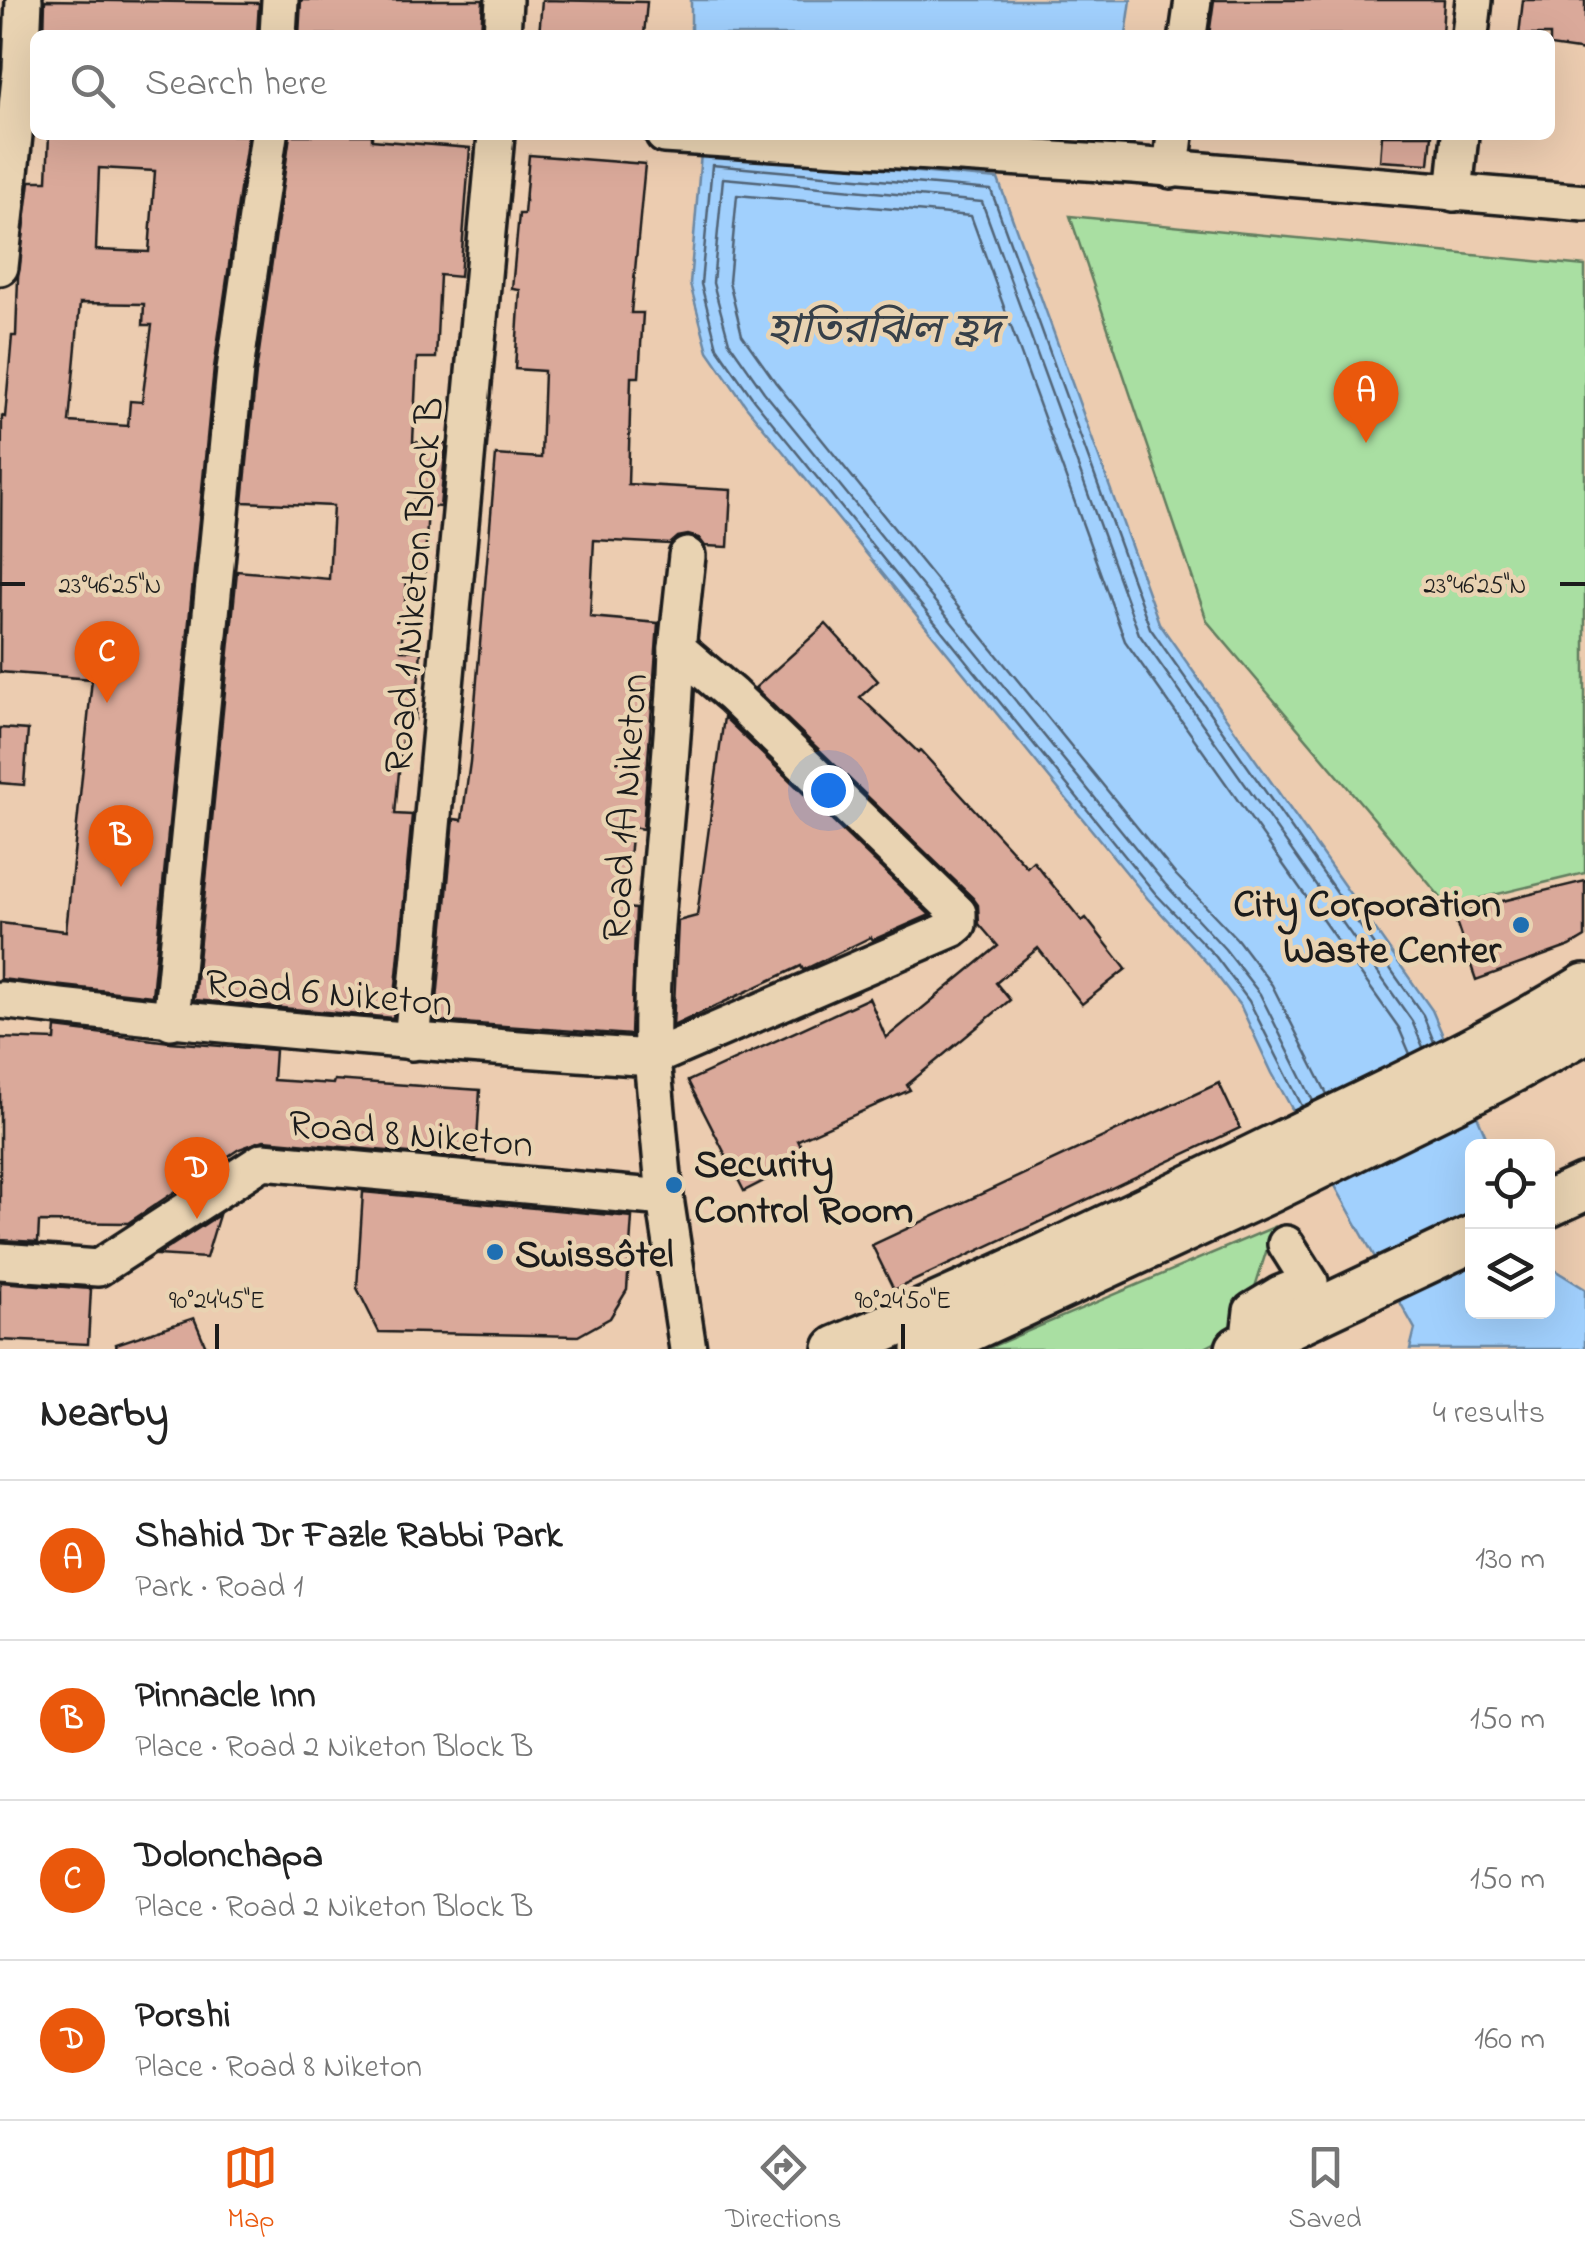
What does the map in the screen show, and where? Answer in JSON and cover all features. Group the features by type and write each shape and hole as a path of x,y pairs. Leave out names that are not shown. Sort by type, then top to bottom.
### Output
{"main road":[{"path":"1483,1065 1585,987"},
{"path":"925,1349 1262,1174 1483,1065 1585,1030"},
{"path":"837,1349 1262,1174"},
{"path":"1243,1347 1465,1242"}],"street":[{"path":"0,267 24,0"},
{"path":"278,30 280,0"},
{"path":"502,30 504,0"},
{"path":"1189,30 1193,0"},
{"path":"1471,30 1474,0"},
{"path":"171,1020 236,370 268,140"},
{"name":"Road 1 Niketon Block B","path":"412,1042 496,140"},
{"path":"814,140 1173,152 1454,193 1585,203"},
{"path":"1454,193 1459,140"},
{"path":"677,648 687,556"},
{"name":"Road 1A Niketon","path":"652,1058 952,930 958,924 958,913 732,694 677,648"},
{"name":"Road 1A Niketon","path":"677,648 651,1003 665,1198 688,1349"},
{"name":"Road 6 Niketon","path":"0,1000 412,1042 652,1058"},
{"name":"Road 8 Niketon","path":"0,1260 98,1268 263,1161 665,1198"},
{"path":"1243,1347 1252,1311 1310,1282 1286,1244"}],"green space":[{"path":"1070,216 1585,266 1585,873 1448,906 1207,621"},
{"path":"1274,1227 1242,1328 1203,1349 986,1349"}],"water":[{"path":"691,0 1131,0 1127,30 691,30"},
{"name":"হাতিরঝিল হ্রদ","path":"701,153 998,179 1159,623 1432,1010 1487,1139 1465,1139 1465,1319 1555,1319 1555,1270 1585,1289 1585,1349 1410,1349 1415,1329 1272,1073 1241,1007 1208,964 1148,899 746,406 708,351 690,284"}],"building":[{"path":"45,0 259,3 257,30 44,30"},
{"path":"301,0 483,0 481,30 299,30"},
{"path":"542,0 647,2 644,30 539,30"},
{"path":"1214,0 1444,0 1442,30 1210,30"},
{"path":"1523,0 1585,0 1585,51 1555,47 1555,30 1520,30"},
{"path":"49,140 247,140 214,368 152,996 0,979 0,923 66,931 92,679 0,672 2,416 5,417 12,336 16,336 18,278 30,181 47,181","holes":["99,168 155,171 149,252 96,250","80,303 144,304 143,325 152,325 142,402 130,401 128,426 69,422"]},
{"path":"289,140 372,140 470,148 460,277 440,275 436,358 417,358 413,442 446,444 440,507 428,506 424,580 407,579 401,650 421,651 415,720 404,719 395,814 412,815 393,1018 194,1000 237,571 329,579 333,506 243,502 256,373"},
{"path":"1382,140 1431,140 1429,164 1380,161"},
{"path":"529,155 645,164 631,313 643,313 639,377 631,377 628,484 731,490 728,547 705,546 699,538 688,535 670,544 594,540 590,617 658,623 643,829 632,827 624,908 636,909 631,1035 435,1021 454,819 462,820 470,762 496,455 541,458 544,371 515,369 520,290 512,289"},
{"path":"826,624 878,681 860,697 920,750 1027,867 1033,861 1126,969 1082,1004 1038,948 996,983 1010,1000 907,1085 910,1090 798,1140 807,1159 744,1191 688,1081 869,998 886,1038 998,946 979,924 978,905 973,898 755,688"},
{"path":"724,717 930,915 873,940 871,937 803,970 801,966 673,1026 678,921 697,916"},
{"path":"0,728 28,730 24,785 0,783"},
{"name":"City Corporation Waste Center","path":"1585,881 1585,937 1476,980 1453,913"},
{"path":"56,1028 275,1050 273,1080 480,1090 476,1159 264,1140 239,1149 128,1223 39,1222 38,1242 0,1240 0,1038 55,1040"},
{"path":"1219,1083 1240,1128 894,1290 872,1245"},
{"name":"Swissôtel","path":"363,1192 632,1217 627,1290 610,1318 578,1336 379,1332 357,1288"},
{"path":"219,1215 206,1258 157,1255"},
{"path":"0,1282 91,1289 88,1344 0,1340"},
{"path":"194,1318 207,1349 117,1349 116,1344"}],"place":[{"name":"Shahid Dr Fazle Rabbi Park","path":"1366,443"},
{"name":"Dolonchapa","path":"107,703"},
{"name":"Pinnacle Inn","path":"121,887"},
{"name":"City Corporation Waste Center","path":"1521,925"},
{"name":"Security Control Room","path":"674,1185"},
{"name":"Porshi","path":"197,1219"},
{"name":"Swissôtel","path":"495,1252"}]}
